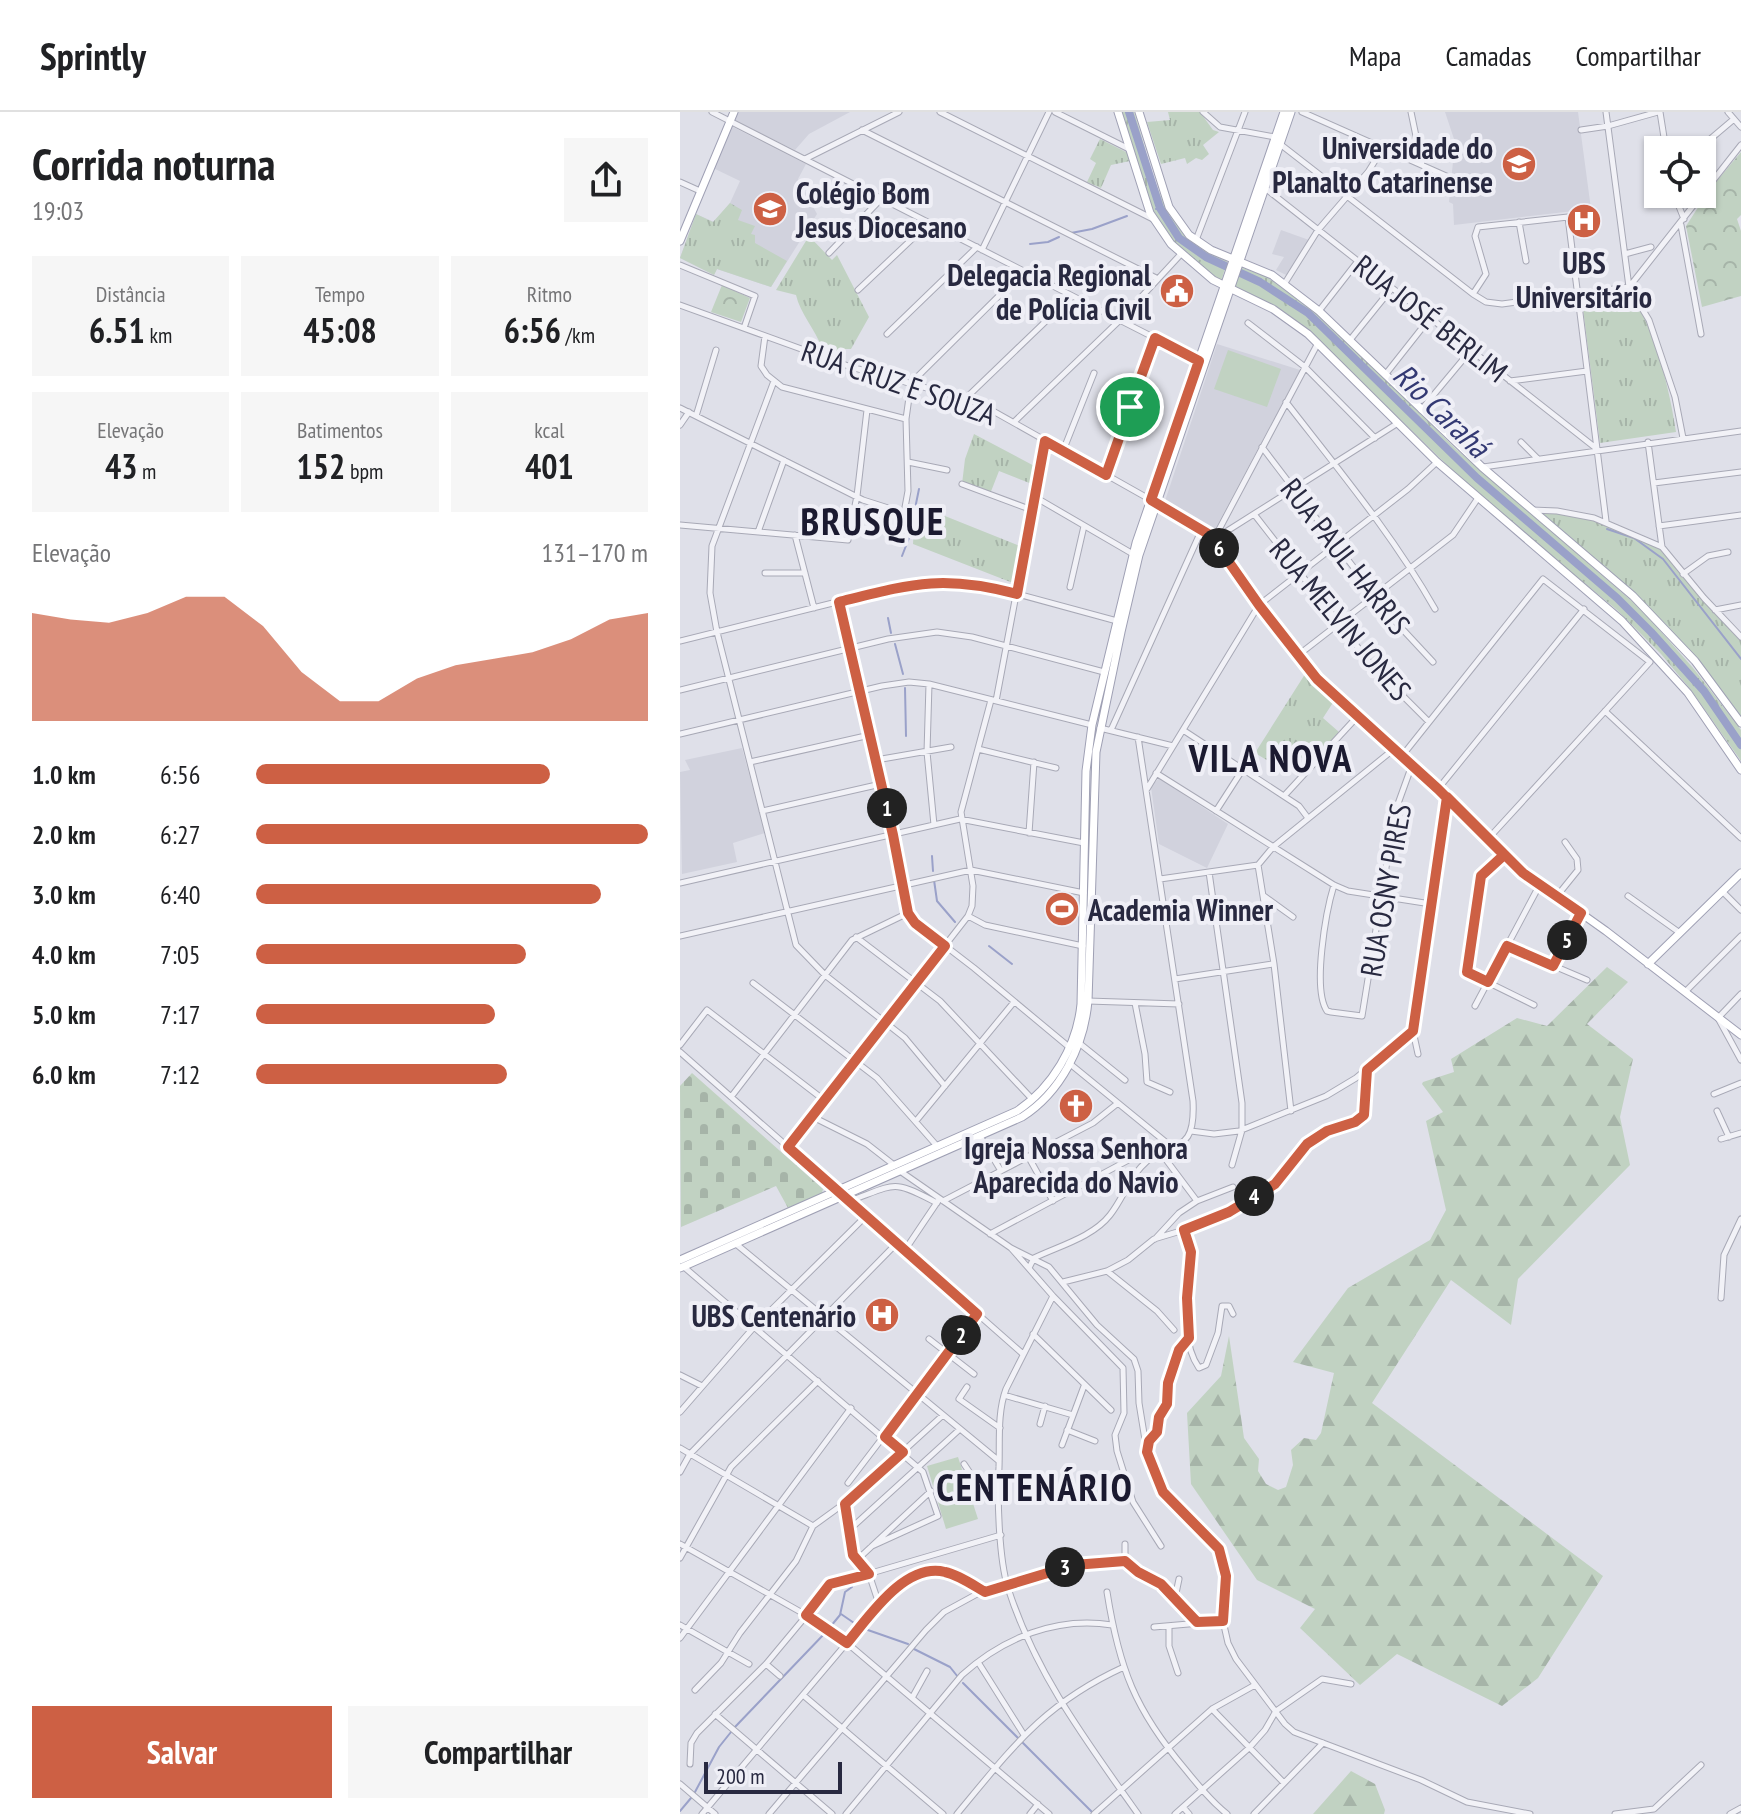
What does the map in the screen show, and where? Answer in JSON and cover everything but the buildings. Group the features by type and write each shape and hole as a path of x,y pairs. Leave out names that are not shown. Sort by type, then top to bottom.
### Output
{"main road":[{"path":"680,241 734,112"},
{"path":"1118,112 1154,220 1181,254 1273,309 1318,343 1437,462 1608,607 1694,700 1741,770"},
{"path":"1139,112 1169,207 1182,228 1196,241 1262,269 1319,311 1482,467 1653,616 1695,661 1741,723"},
{"path":"1237,261 1265,188 1284,112"},
{"path":"897,1168 1017,1120 1036,1107 1059,1081 1079,1043 1088,1001 1096,726 1104,672 1133,554 1278,141 1291,112"},
{"path":"681,1265 844,1196 937,1146 1017,1111 1053,1075 1069,1047 1080,1015 1087,760 1153,502 1199,361 1229,284"},
{"path":"1153,502 1202,529 1213,540 1297,656 1324,686 1447,797 1504,855 1539,886 1581,913 1741,1035"},
{"path":"1648,964 1741,873"},
{"path":"681,1265 844,1196"}],"street":[{"path":"712,112 1199,361"},
{"path":"804,159 899,112"},
{"path":"940,112 1154,220"},
{"path":"887,334 979,248 1049,112"},
{"path":"1055,112 1130,150"},
{"path":"1203,112 1220,127 1278,141 1473,294 1486,302 1502,304 1629,287 1741,145"},
{"path":"1196,241 1245,112"},
{"path":"1302,112 1462,183"},
{"path":"1411,112 1422,166"},
{"path":"1606,112 1629,287 1649,320 1675,397 1683,438"},
{"path":"1581,130 1659,112 1663,136"},
{"path":"1728,112 1741,127"},
{"path":"1714,136 1734,119"},
{"path":"862,130 1158,279"},
{"path":"1285,283 1318,230 1383,148"},
{"path":"680,182 700,191"},
{"name":"RUA JOSÉ BERLIM","path":"1265,188 1597,449"},
{"path":"829,253 881,199"},
{"path":"1678,208 1701,334"},
{"path":"1473,294 1486,274 1475,230 1481,226 1568,217 1606,521"},
{"path":"1519,222 1526,261"},
{"path":"858,290 929,223"},
{"path":"1625,254 1651,247"},
{"path":"1014,422 1120,320 1181,254"},
{"path":"1319,311 1358,261"},
{"path":"680,265 755,296 744,328"},
{"path":"680,408 867,502 904,513 908,491 906,419 911,383 1024,271"},
{"path":"1350,340 1392,288"},
{"path":"966,398 1072,296"},
{"name":"RUA CRUZ E SOUZA","path":"680,305 851,367 966,398 1153,502"},
{"path":"1385,375 1430,318"},
{"path":"1248,323 1305,367 1375,438"},
{"path":"765,336 761,366 774,381 790,390 906,419"},
{"path":"1106,475 1155,338"},
{"path":"1213,540 1318,343"},
{"path":"696,416 716,350"},
{"path":"1421,410 1471,350"},
{"path":"1510,381 1587,371"},
{"path":"1063,451 1094,373"},
{"path":"774,381 718,528 711,555 709,581 717,632 796,945 825,975 886,1021 912,1045 945,1086"},
{"path":"1286,402 1374,516 1435,609"},
{"path":"680,525 848,540 857,496 867,410"},
{"path":"680,425 689,412"},
{"path":"1213,540 1398,423"},
{"path":"1482,467 1741,431"},
{"path":"788,1147 968,916 973,901 971,870 960,819 1007,647 1045,441"},
{"path":"1521,442 1538,458"},
{"path":"1648,442 1662,547"},
{"name":"RUA PAUL HARRIS","path":"1262,447 1375,596 1433,662"},
{"path":"758,532 784,460"},
{"path":"908,462 947,470"},
{"path":"1146,790 1259,605 1374,516 1437,462"},
{"path":"1654,483 1741,472"},
{"path":"962,484 1032,511"},
{"path":"1035,497 1133,554"},
{"path":"1297,656 1453,535 1478,498"},
{"path":"1531,510 1557,511 1606,521 1662,547 1741,637"},
{"name":"RUA MELVIN JONES","path":"1254,514 1374,667 1429,722"},
{"path":"1659,526 1741,515"},
{"path":"1070,587 1084,526"},
{"path":"1111,730 1202,529"},
{"path":"795,535 814,608"},
{"path":"1683,574 1712,554 1728,552"},
{"path":"765,573 805,573"},
{"path":"1402,757 1544,578 1653,659 1488,839"},
{"path":"680,641 912,584 936,581 976,584 1117,621"},
{"path":"839,602 908,913 915,923 1069,1047"},
{"path":"1715,610 1741,605"},
{"path":"1438,789 1584,609"},
{"path":"680,690 900,636 937,632 960,634 1104,672"},
{"path":"680,734 900,683 929,684 1173,746"},
{"path":"929,684 927,752 934,825"},
{"path":"1605,711 1741,838"},
{"path":"1284,796 1357,717"},
{"path":"1183,730 1299,806 1308,818"},
{"path":"750,762 870,735"},
{"path":"1029,1269 1034,1258 1100,1226 1114,1211 1135,1174 1158,1154 1186,1141 1191,1131 1193,1101 1138,737"},
{"path":"876,760 951,747"},
{"path":"978,749 1056,768"},
{"path":"1160,879 1258,865 1273,847 1394,749"},
{"path":"1029,833 1034,762"},
{"name":"RUA OSNY PIRES","path":"1334,885 1319,977 1322,1000 1327,1011 1362,1016 1395,812 1412,765"},
{"path":"1216,811 1243,769"},
{"path":"1156,773 1334,885 1348,891 1431,904"},
{"path":"762,811 881,784"},
{"path":"1418,1054 1413,1031 1447,797"},
{"path":"680,883 960,819 1085,843"},
{"path":"1556,896 1578,870 1577,859 1565,842"},
{"path":"1504,855 1481,876 1467,972 1534,1005"},
{"path":"1258,865 1274,964 1291,1111"},
{"path":"680,936 971,870 1084,893"},
{"path":"1209,872 1240,1089 1242,1130 1232,1165"},
{"path":"1475,1006 1539,886"},
{"path":"1722,891 1741,910"},
{"path":"1263,896 1293,917"},
{"path":"1628,896 1680,933"},
{"path":"731,1097 856,937 908,913"},
{"path":"1553,966 1581,913"},
{"path":"968,916 985,925 1083,946"},
{"path":"1685,992 1741,936"},
{"path":"856,937 948,1008 1032,1099"},
{"path":"1507,946 1587,980"},
{"path":"1175,979 1274,964"},
{"path":"753,983 881,1081 937,1146"},
{"path":"1741,994 1718,1018 1741,1060"},
{"path":"1088,1001 1179,1004"},
{"path":"916,1121 1014,1002"},
{"path":"1135,1003 1147,1082 1170,1092"},
{"path":"680,1045 707,1010 824,1100"},
{"path":"1191,1131 1214,1134 1242,1130 1335,1092 1413,1031"},
{"path":"1079,1043 1125,1080"},
{"path":"680,1052 1023,1354"},
{"path":"1069,1063 1173,1148"},
{"path":"1154,1239 1229,1212 1275,1184 1307,1144 1327,1131 1355,1122 1364,1115 1367,1070"},
{"path":"1714,1094 1741,1083"},
{"path":"905,1250 940,1201 1093,1123 1118,1103"},
{"path":"1717,1111 1729,1137"},
{"path":"811,1116 867,1144 940,1201 1011,1248 1049,1267 1097,1325 1134,1359 1147,1452 1163,1492 1219,1549 1226,1576 1223,1621 1232,1651 1289,1728 1421,1780 1467,1802 1530,1814"},
{"path":"1721,1139 1741,1133"},
{"path":"980,1136 1001,1171"},
{"path":"990,1234 1164,1141"},
{"path":"1151,1147 1197,1201"},
{"path":"1028,1156 1053,1201"},
{"path":"844,1196 896,1185 940,1201"},
{"path":"1062,1283 1107,1271 1128,1260 1154,1239 1174,1217 1197,1201 1233,1187"},
{"path":"680,1412 754,1327 866,1216"},
{"path":"1721,1298 1724,1255 1741,1219"},
{"path":"1184,1230 1191,1252 1187,1298 1189,1338 1195,1362 1201,1369 1208,1362 1217,1337 1222,1306 1229,1306 1233,1314"},
{"path":"680,1472 690,1454 897,1243"},
{"path":"735,1244 999,1461"},
{"path":"1011,1248 1121,1365"},
{"path":"681,1265 919,1466 938,1516 872,1546"},
{"path":"1107,1271 1157,1311 1174,1330"},
{"path":"1053,1296 1004,1395 998,1490 1007,1586 1060,1703 1138,1814"},
{"path":"848,1483 977,1314"},
{"path":"1033,1334 1111,1410"},
{"path":"1147,1452 1167,1404 1168,1383 1179,1350 1189,1338"},
{"path":"929,1339 974,1374"},
{"path":"1123,1347 1124,1413 1115,1435 1117,1451 1133,1502 1161,1546"},
{"path":"680,1375 702,1386"},
{"path":"680,1558 683,1546 725,1474 818,1381"},
{"path":"1062,1445 1084,1386"},
{"path":"967,1387 959,1399 1000,1428"},
{"path":"1004,1395 1073,1415"},
{"path":"1040,1424 1045,1406"},
{"path":"680,1638 851,1408"},
{"path":"695,1690 771,1595 803,1550 813,1526 845,1504 943,1415"},
{"path":"848,1531 960,1429"},
{"path":"1067,1430 1095,1441"},
{"path":"680,1448 813,1526"},
{"path":"964,1464 978,1485 998,1490"},
{"path":"857,1560 931,1491"},
{"path":"845,1504 853,1555 869,1574 879,1605"},
{"path":"690,1764 693,1739 766,1664 830,1584 1001,1535"},
{"path":"1125,1544 1125,1561"},
{"path":"683,1546 806,1615 847,1643 1049,1814"},
{"path":"769,1814 936,1619 953,1606 985,1592 1074,1565 1125,1561 1161,1584 1197,1622"},
{"path":"702,1814 879,1605 906,1581 932,1571 951,1574 985,1592"},
{"path":"1175,1599 1179,1579"},
{"path":"1107,1592 1112,1625 1124,1667 1142,1712 1167,1748 1227,1814"},
{"path":"1154,1627 1223,1621"},
{"path":"846,1814 962,1675 978,1662 1027,1634 1070,1624 1091,1622 1112,1625"},
{"path":"680,1625 749,1664"},
{"path":"1169,1627 1169,1646 1178,1673"},
{"path":"978,1662 1021,1738"},
{"path":"766,1664 780,1676"},
{"path":"957,1814 1021,1738 1060,1703 1124,1667"},
{"path":"912,1698 927,1671"},
{"path":"1175,1814 1249,1748 1276,1711 1322,1679 1351,1684"},
{"path":"1096,1812 1212,1709 1255,1685"},
{"path":"803,1695 943,1814"},
{"path":"1212,1709 1284,1783"},
{"path":"715,1714 832,1814"},
{"path":"1254,1814 1323,1743"},
{"path":"1615,1814 1654,1809 1701,1765"},
{"path":"680,1784 715,1814"},
{"path":"1030,1814 1038,1804"},
{"path":"1183,1807 1189,1814"},
{"path":"1730,1814 1741,1808"}],"shaded area":[{"path":"738,112 850,112 809,134 795,150 734,121"},
{"name":"Universidade do Planalto Catarinense","path":"1445,112 1578,112 1591,209 1454,225 1453,204 1449,202 1455,142"},
{"name":"Colégio Bom Jesus Diocesano","path":"731,126 806,164 798,179 817,214 771,287 717,269 714,275 680,258 696,214 714,222 730,203 740,181 713,168"},
{"path":"1281,230 1309,240 1286,275 1276,270 1284,257 1272,254"},
{"path":"1217,344 1300,370 1213,533 1164,504"},
{"path":"742,748 765,833 733,843 737,862 682,874 680,772 690,770 685,760"},
{"path":"1159,778 1228,824 1207,868 1159,844 1151,787"}],"green space":[{"path":"1121,112 1134,112 1162,200 1173,218 1186,234 1227,261 1222,279 1218,280 1180,251 1154,215"},
{"path":"1168,112 1200,112 1213,130 1219,132 1203,145 1209,154 1202,160 1196,158 1187,164 1185,158 1161,164 1147,122 1170,120"},
{"path":"1100,139 1128,153 1130,161 1111,165 1101,188 1087,182 1096,163 1090,159"},
{"path":"1741,152 1741,215 1737,219 1741,231 1741,296 1702,307 1686,226 1698,208 1716,208 1716,182"},
{"path":"730,203 742,210 738,220 755,226 751,234 755,235 755,243 787,261 771,287 717,269 714,275 680,258 696,214 713,222"},
{"path":"809,236 832,260 837,255 869,317 851,349 839,349 835,355 822,348 796,295 776,290"},
{"path":"1240,267 1267,277 1323,318 1457,450 1641,609 1694,669 1741,730 1741,761 1691,690 1661,654 1617,610 1482,499 1310,332 1276,306 1234,287"},
{"path":"722,285 750,298 741,322 711,312"},
{"path":"1630,294 1654,341 1676,432 1600,443 1582,301"},
{"path":"1228,350 1281,369 1267,407 1214,389"},
{"path":"974,434 1040,469 1037,486 999,471 990,494 962,484 965,459"},
{"path":"920,506 1025,548 1018,585 913,544"},
{"path":"1531,510 1585,515 1662,547 1741,637 1741,723 1673,636"},
{"path":"1307,671 1334,701 1323,718 1339,732 1310,763 1286,748 1275,765 1255,753"},
{"path":"1607,967 1628,982 1587,1024 1633,1059 1620,1117 1630,1165 1518,1279 1511,1325 1451,1280 1372,1403 1603,1576 1538,1678 1502,1706 1397,1654 1360,1685 1300,1628 1315,1609 1257,1580 1191,1484 1187,1413 1221,1376 1229,1336 1244,1438 1259,1459 1258,1471 1266,1484 1278,1490 1286,1487 1293,1465 1291,1450 1304,1438 1316,1440 1321,1433 1334,1373 1293,1362 1348,1288 1430,1240 1446,1210 1426,1121 1443,1112 1423,1082 1454,1072 1451,1059 1517,1018 1547,1026"},
{"path":"692,1073 823,1189 822,1193 788,1208 776,1186 681,1227 680,1086"},
{"path":"958,1457 978,1519 946,1529 927,1466"},
{"path":"1351,1771 1375,1784 1384,1814 1313,1814"}],"waterway":[{"name":"Rio Carahá","path":"1129,112 1160,208 1179,238 1206,257 1260,282 1308,313 1477,478 1617,598 1704,691 1741,745"},
{"name":"Rio Carahá","path":"1156,209 1160,208"},
{"path":"1071,233 1127,216"},
{"path":"1030,244 1059,237"},
{"path":"902,556 919,489"},
{"path":"1607,529 1634,538 1663,559 1741,659"},
{"path":"888,618 891,633"},
{"path":"895,644 903,674"},
{"path":"905,688 906,736"},
{"path":"932,856 933,871"},
{"path":"934,880 937,901 955,922"},
{"path":"989,946 1012,964"},
{"path":"735,1727 826,1632 840,1615 845,1592 852,1587"},
{"path":"841,1614 857,1625"},
{"path":"865,1629 908,1644"},
{"path":"914,1649 950,1667 958,1677"},
{"path":"963,1683 1092,1812"},
{"path":"695,1792 719,1747 731,1732"},
{"path":"680,1811 691,1798"}],"place":[{"name":"Universidade do Planalto Catarinense","path":"1519,164"},
{"name":"Colégio Bom Jesus Diocesano","path":"770,209"},
{"name":"UBS Universitário","path":"1584,221"},
{"name":"Delegacia Regional de Polícia Civil","path":"1177,291"},
{"name":"Academia Winner","path":"1062,909"},
{"name":"Igreja Nossa Senhora Aparecida do Navio","path":"1076,1106"},
{"name":"UBS Centenário","path":"882,1315"}],"district":[{"name":"BRUSQUE","path":"873,520"},
{"name":"VILA NOVA","path":"1271,757"},
{"name":"CENTENÁRIO","path":"1035,1486"}],"route":[{"path":"1130,407 1106,475 1045,441 1017,594 960,581 946,581 912,584 839,602 908,913 915,923 945,946 788,1147 977,1314 885,1437 903,1452 845,1504 853,1555 869,1574 830,1584 806,1615 847,1643 885,1598 900,1585 924,1573 937,1571 951,1574 985,1592 1074,1565 1100,1561 1125,1561 1138,1572 1157,1580 1197,1622 1223,1621 1226,1576 1219,1549 1163,1492 1154,1476 1147,1452 1167,1404 1168,1383 1179,1350 1189,1338 1187,1298 1191,1252 1184,1230 1229,1212 1280,1181 1293,1158 1307,1144 1320,1134 1355,1122 1364,1115 1367,1070 1413,1031 1447,797 1523,873 1581,913 1553,966 1507,946 1488,982 1467,972 1481,876 1504,855 1447,797 1317,679 1259,605 1210,535 1151,500 1199,361 1155,338 1130,407"}]}
